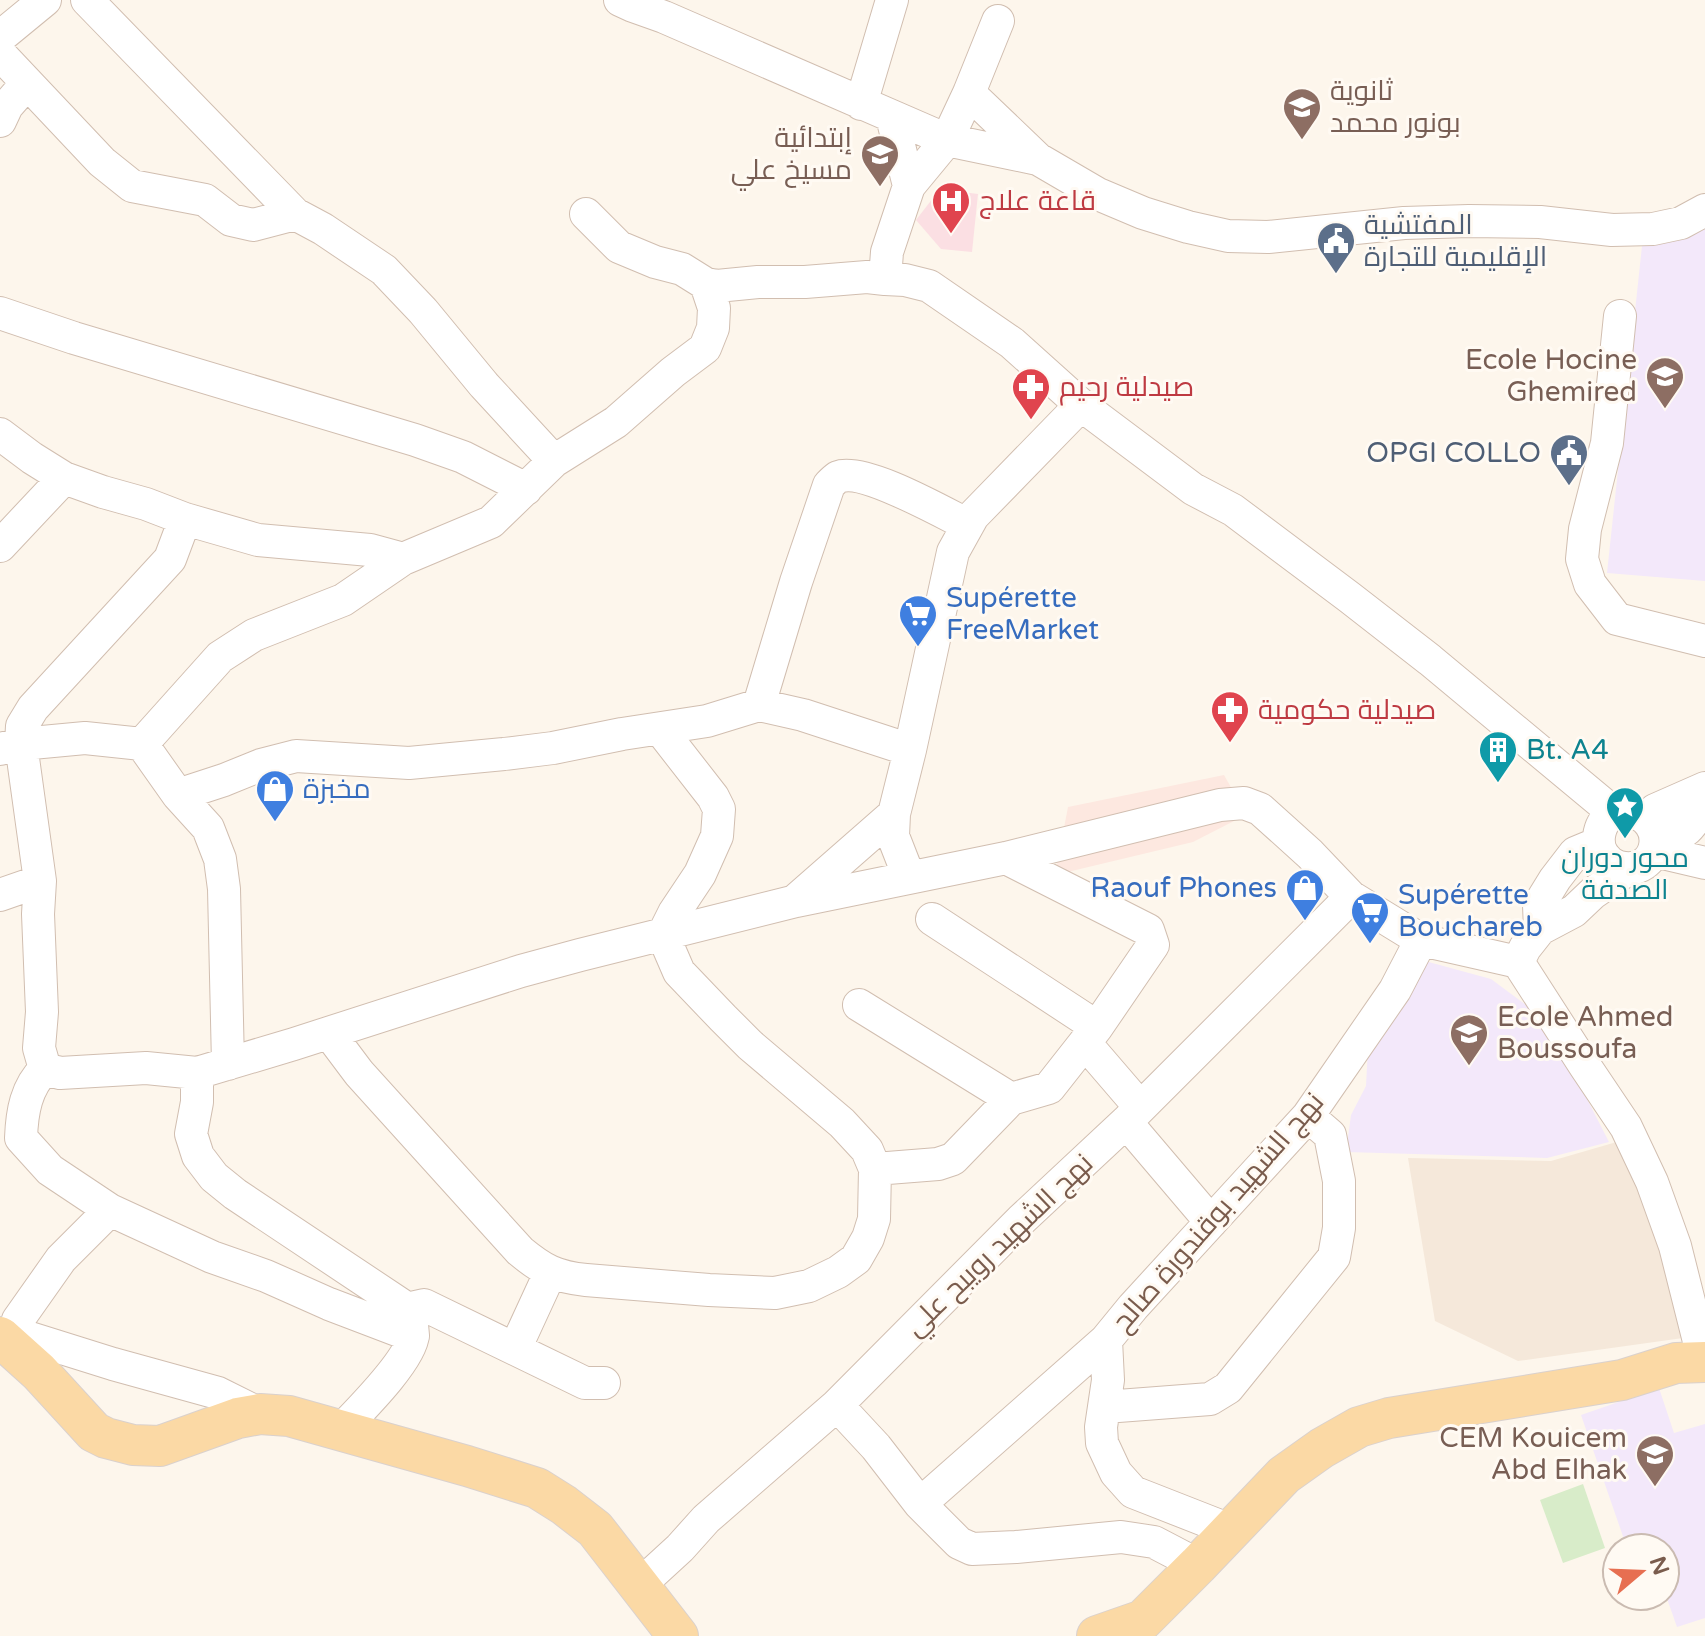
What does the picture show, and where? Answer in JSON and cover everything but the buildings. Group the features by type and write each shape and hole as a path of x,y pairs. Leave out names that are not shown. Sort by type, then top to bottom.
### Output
{"main road":[{"path":"7,1337 94,1432 106,1438 133,1445 160,1446 238,1418 260,1414 289,1416 537,1488 595,1529 678,1636"},
{"path":"1097,1636 1151,1628 1198,1565 1284,1475 1359,1427 1389,1418 1622,1380 1676,1363 1704,1361"}],"street":[{"path":"0,37 45,0"},
{"path":"87,0 295,214 384,270 554,461"},
{"path":"620,0 947,140 1038,159"},
{"path":"861,104 892,0"},
{"path":"885,279 887,252 909,186 947,140 998,21"},
{"path":"0,54 102,162 132,186 205,200 231,220 253,225 295,214"},
{"path":"0,121 7,106 27,83"},
{"path":"969,93 1038,159 1098,194 1143,213 1228,236 1268,237 1404,223 1469,221 1540,222 1612,230 1653,229 1681,223 1705,210"},
{"path":"892,117 909,186"},
{"path":"586,214 619,247 682,269 706,284 717,286 867,277 905,280 929,286 1012,343 1081,405 1193,489 1233,510 1349,597 1614,813"},
{"path":"142,744 220,657 254,635 343,600 403,559 491,522 554,461 616,422 705,348 713,328 714,308 706,284"},
{"path":"0,313 415,440 463,457 526,489"},
{"path":"1620,316 1607,443 1585,529 1582,559 1590,584 1617,619 1705,641"},
{"path":"909,877 893,836 894,814 953,552 973,516 1081,405"},
{"path":"0,434 64,478 185,519 258,540 370,550 403,559"},
{"path":"0,546 64,478"},
{"path":"759,705 796,582 829,485 836,478 872,479 968,525"},
{"path":"45,1069 39,1048 42,1012 38,914 40,881 10,746 33,708 170,559 185,519"},
{"path":"178,795 261,765 296,756 409,763 553,748 707,721 759,705 803,715 910,750"},
{"path":"329,1033 359,1073 512,1242 550,1273 576,1279 775,1293 809,1286 856,1259 874,1219 875,1169 867,1150 842,1123 750,1045 679,972 663,935 700,874 717,836 719,809 660,729"},
{"path":"10,746 85,738 142,744 178,795 208,828 220,859 224,889 228,1064"},
{"path":"1518,962 1540,929 1574,911 1646,845 1655,810 1705,788"},
{"path":"1646,845 1636,812 1614,813 1599,833 1601,852 1614,866 1646,845 1685,832 1693,825 1705,800"},
{"path":"45,1069 60,1073 146,1068 197,1073 521,971 796,901 1006,858 1220,805 1244,803 1260,809 1277,823 1351,897 1421,940 1518,962 1633,1140 1675,1246 1704,1361"},
{"path":"796,901 894,814"},
{"path":"1540,929 1539,905 1555,879 1575,853 1599,843"},
{"path":"1646,845 1705,863"},
{"path":"875,1169 938,1164 953,1159 1011,1099 1049,1088 1091,1035 1153,945 1148,930 1006,858"},
{"path":"0,895 40,881"},
{"name":"نهج الشهيد رويبح علي","path":"638,1583 644,1581 706,1519 837,1405 1351,897"},
{"path":"932,919 1091,1035 1133,1115 1211,1222"},
{"name":"نهج الشهيد بوقندورة صالح","path":"1230,1530 1133,1492 1116,1473 1102,1443 1101,1427 1108,1380 1106,1340 1308,1116 1395,990 1421,940"},
{"path":"859,1005 1011,1099"},
{"path":"45,1069 33,1080 22,1122 10,1133 50,1170 110,1210 212,1257 266,1276 329,1304 412,1326"},
{"path":"197,1073 197,1102 191,1134 198,1156 214,1177 403,1306 412,1326"},
{"path":"1105,1407 1210,1399 1228,1388 1334,1257 1339,1228 1339,1181 1330,1135 1308,1116"},
{"path":"110,1210 61,1259 7,1337 218,1393 260,1414"},
{"path":"515,1349 550,1273"},
{"path":"341,1430 387,1381 403,1358 415,1307 424,1305 585,1383 604,1383"},
{"path":"920,1504 1106,1340"},
{"path":"837,1405 876,1447 920,1504 959,1543 972,1549 1121,1537 1154,1542 1198,1565"}],"shaded area":[{"name":"قاعة علاج","path":"940,189 978,194 972,252 941,249 916,220"},
{"name":"Ecole Hocine Ghemired","path":"1705,228 1705,581 1607,573 1642,246 1693,235"},
{"path":"1224,775 1241,805 1234,821 1193,842 1055,875 1068,807"},
{"name":"Ecole Ahmed Boussoufa","path":"1425,961 1491,979 1526,1005 1561,1048 1609,1142 1547,1158 1346,1152 1351,1115 1366,1086 1368,1047"},
{"path":"1627,1139 1646,1187 1683,1338 1518,1361 1435,1321 1408,1158 1551,1161"},
{"name":"CEM Kouicem Abd Elhak","path":"1659,1388 1674,1433 1705,1424 1705,1618 1677,1627 1672,1612 1681,1612 1681,1532 1621,1532 1581,1415"}],"green space":[{"path":"1583,1484 1601,1536 1601,1549 1563,1563 1540,1500"}],"place":[{"name":"ثانوية بونور محمد","path":"1302,141"},
{"name":"إبتدائية مسيخ علي","path":"880,188"},
{"name":"قاعة علاج","path":"951,235"},
{"name":"المفتشية الإقليمية للتجارة","path":"1336,275"},
{"name":"Ecole Hocine Ghemired","path":"1665,410"},
{"name":"صيدلية رحيم","path":"1031,421"},
{"name":"OPGI COLLO","path":"1569,487"},
{"name":"Supérette FreeMarket","path":"918,648"},
{"name":"صيدلية حكومية","path":"1230,744"},
{"name":"Bt. A4","path":"1498,784"},
{"name":"مخبزة","path":"275,823"},
{"name":"محور دوران الصدفة","path":"1625,840"},
{"name":"Raouf Phones","path":"1305,922"},
{"name":"Supérette Bouchareb","path":"1370,945"},
{"name":"Ecole Ahmed Boussoufa","path":"1469,1067"},
{"name":"CEM Kouicem Abd Elhak","path":"1655,1488"}]}
